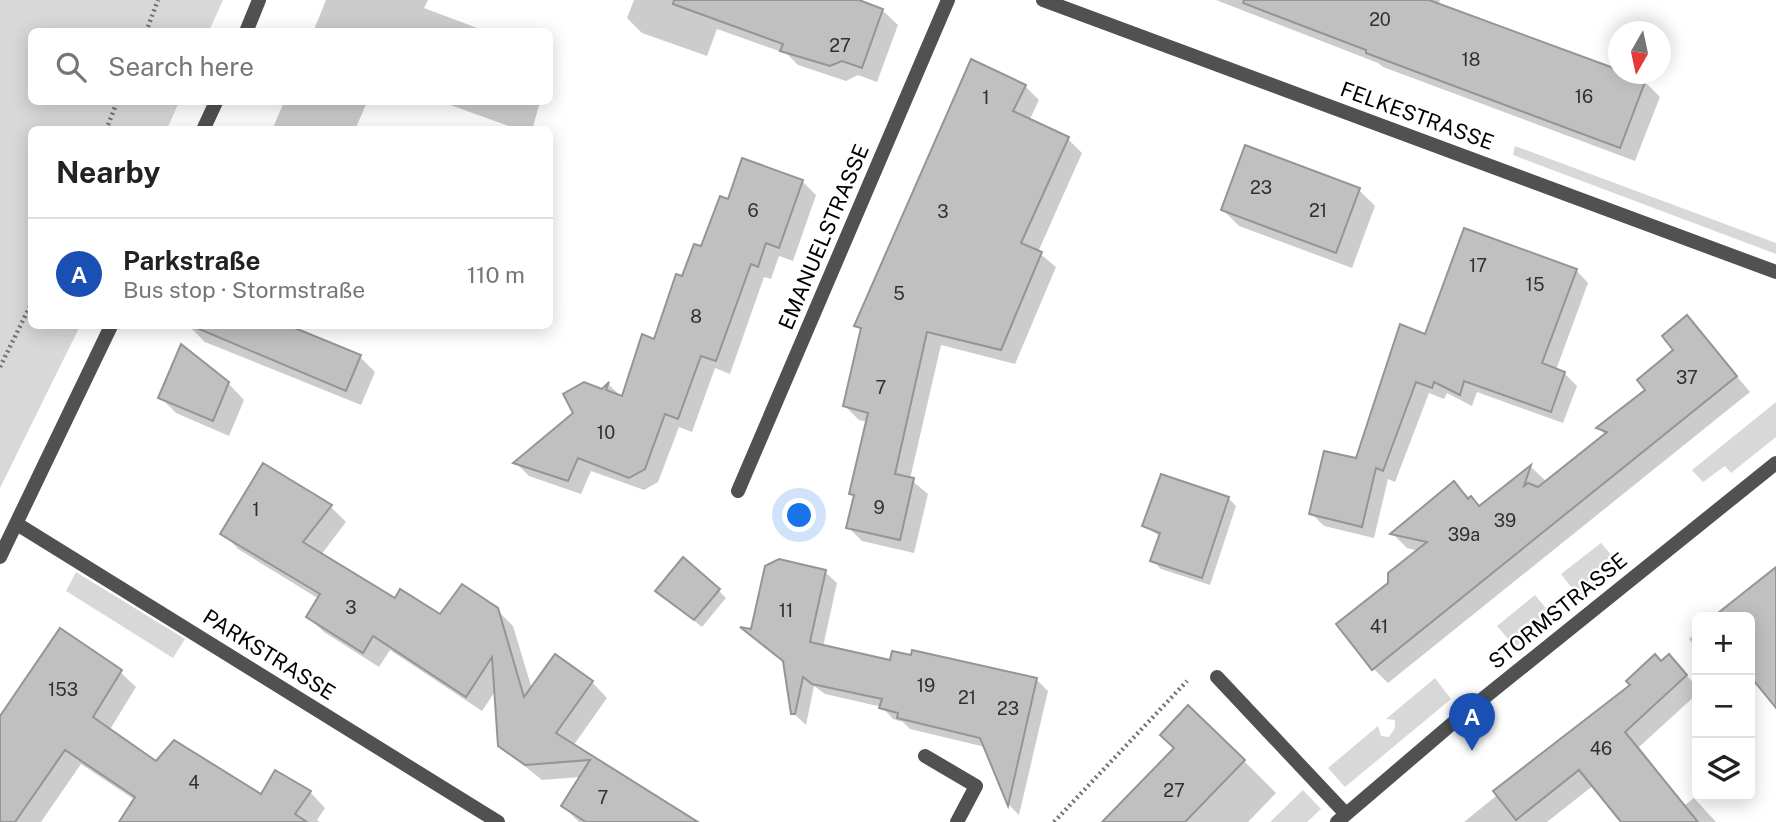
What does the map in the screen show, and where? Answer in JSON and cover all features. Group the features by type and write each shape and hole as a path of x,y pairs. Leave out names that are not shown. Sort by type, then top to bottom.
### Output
{"street":[{"path":"248,28 259,0"},
{"name":"EMANUELSTRASSE","path":"738,491 948,0"},
{"name":"FELKESTRASSE","path":"1042,0 1776,272"},
{"path":"205,126 215,105"},
{"path":"0,557 110,329"},
{"name":"STORMSTRASSE","path":"1341,818 1776,463"},
{"name":"PARKSTRASSE","path":"17,524 498,822"},
{"path":"1217,677 1341,818"},
{"path":"925,756 976,786 957,822"}],"path":[{"path":"148,28 158,0"},
{"path":"108,126 116,105"},
{"path":"0,367 28,310"},
{"path":"1054,822 1185,680 1194,688"}],"shaded area":[{"path":"0,0 223,0 210,28 28,28 28,105 178,105 168,126 28,126 28,329 79,329 0,488"},
{"path":"1515,146 1776,243 1776,254 1513,155"},
{"path":"1776,402 1776,437 1731,473 1725,466 1703,482 1692,470"},
{"path":"1601,543 1619,564 1579,597 1561,574"},
{"path":"76,572 185,639 173,658 66,591"},
{"path":"1535,595 1553,617 1515,647 1497,626"},
{"path":"1435,678 1451,699 1345,787 1328,768 1378,726 1381,736 1389,737 1395,728 1395,720 1386,719"},
{"path":"1303,790 1321,809 1307,822 1270,822"}],"building":[{"path":"674,0 859,0 883,9 862,68 842,61 830,66 780,51 783,44 673,4"},
{"path":"1244,0 1429,0 1608,66 1608,84 1644,84 1620,148 1366,53 1366,50 1243,3"},
{"path":"971,59 1026,85 1013,111 1069,137 1021,243 1042,252 1001,350 927,332 895,474 914,478 900,540 846,528 854,495 849,494 868,413 843,406 861,328 854,326"},
{"path":"1245,145 1360,188 1336,253 1221,210"},
{"path":"742,158 803,180 779,248 766,243 758,267 751,264 716,361 701,356 678,419 665,414 645,469 629,478 578,458 568,481 513,463 573,413 563,394 584,382 602,389 609,382 606,390 622,396 642,334 654,339 676,274 682,276 694,244 701,246 720,196 728,199"},
{"path":"1464,228 1577,269 1542,363 1565,372 1551,412 1464,381 1460,395 1434,382 1432,388 1416,382 1383,471 1376,468 1362,527 1309,514 1324,451 1356,458 1400,324 1425,334"},
{"path":"1687,315 1737,376 1372,670 1336,624 1388,583 1388,573 1427,542 1390,534 1454,481 1468,499 1471,496 1479,506 1531,465 1524,486 1528,483 1538,487 1607,432 1596,428 1645,390 1637,380 1673,350 1662,336"},
{"path":"199,329 297,329 361,355 346,391"},
{"path":"181,344 229,382 213,421 158,398"},
{"path":"263,463 332,505 303,542 395,598 400,589 440,614 462,584 498,608 524,697 555,654 593,681 556,733 698,822 586,822 561,806 590,760 525,765 498,746 492,657 466,697 373,636 363,653 306,617 320,594 220,534"},
{"path":"1161,474 1229,497 1202,578 1150,561 1160,533 1142,526"},
{"path":"683,557 720,589 694,620 655,591"},
{"path":"779,559 826,570 810,642 890,660 892,651 911,655 912,650 1037,678 1008,806 980,738 897,718 898,713 879,708 882,699 812,684 803,677 795,714 791,714 783,661 740,627 751,629 765,566"},
{"path":"1776,567 1776,708 1755,682 1755,612 1719,612"},
{"path":"60,628 122,670 93,717 156,761 174,740 261,794 275,770 311,791 295,814 307,822 119,822 135,797 65,750 15,822 0,822 0,716"},
{"path":"1655,654 1661,661 1669,654 1687,675 1625,732 1698,822 1621,822 1579,770 1516,820 1493,791 1630,685 1626,681"},
{"path":"1188,705 1245,760 1185,822 1102,822 1174,748 1160,735"}],"place":[{"name":"Parkstraße","path":"1472,751"}]}
